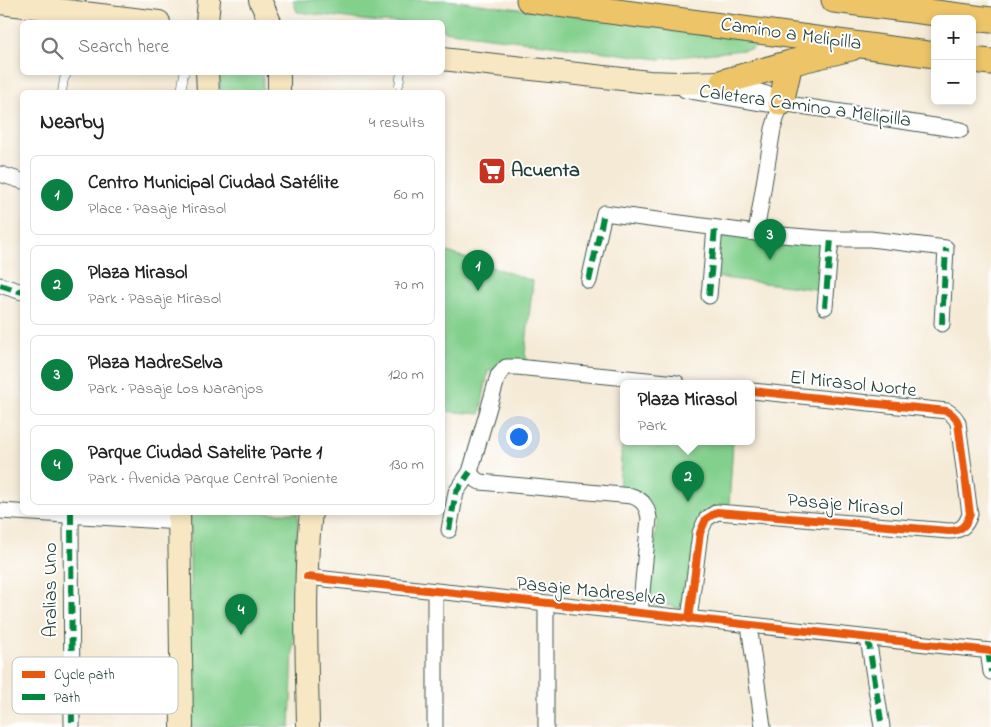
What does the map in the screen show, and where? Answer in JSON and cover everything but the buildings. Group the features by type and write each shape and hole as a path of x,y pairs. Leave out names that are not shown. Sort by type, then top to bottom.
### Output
{"main road":[{"name":"Camino a Melipilla","path":"529,0 931,53"},
{"name":"Camino a Melipilla","path":"834,0 991,20"},
{"path":"723,82 864,44"},
{"path":"976,60 991,62"},
{"path":"780,103 790,63"}],"street":[{"path":"207,20 209,0"},
{"path":"260,0 269,20"},
{"path":"0,3 82,18 120,20"},
{"name":"Caletera Camino a Melipilla","path":"445,59 649,82 711,95 768,104 780,103 961,130"},
{"path":"207,75 208,90"},
{"path":"279,75 279,90"},
{"name":"Caletera Camino a Melipilla","path":"649,82 723,82"},
{"path":"723,82 774,96 780,103 773,129 756,233"},
{"path":"0,174 20,180"},
{"path":"589,281 604,213 756,233 870,240 946,248 942,324"},
{"path":"709,296 715,228"},
{"path":"825,307 831,239"},
{"path":"0,286 20,291"},
{"path":"449,530 456,492 470,472 498,376 506,367 647,380"},
{"name":"El Mirasol Norte","path":"755,391 947,411 950,413"},
{"name":"Pasaje Mirasol","path":"689,618 700,533 706,519 717,512 948,531 962,528 968,522 970,514 958,422 950,413"},
{"path":"470,472 480,482 638,498 648,510 649,518 640,613"},
{"path":"0,512 20,513"},
{"name":"Aralias Uno","path":"71,515 72,657"},
{"path":"107,515 179,517 182,727"},
{"path":"308,727 307,577 312,515"},
{"name":"Pasaje Madreselva","path":"307,577 989,651"},
{"path":"435,591 435,727"},
{"path":"546,603 546,727"},
{"path":"749,625 763,727"},
{"path":"868,638 882,727"},
{"path":"989,651 991,672"},
{"name":"Aralias Uno","path":"72,714 72,727"}],"lane":[{"path":"62,90 66,75"},
{"path":"181,90 184,75"},
{"path":"400,85 401,75"}],"green space":[{"path":"293,0 446,0 644,24 759,41 752,49 659,59 445,31 445,20 363,20 297,12"},
{"path":"220,75 263,75 263,90 220,90"},
{"path":"717,231 828,243 822,290 714,277"},
{"path":"445,251 533,281 525,354 529,364 488,371 480,414 445,411"},
{"path":"622,445 733,445 729,507 712,510 684,610 663,604 651,606 647,601 657,521 644,497 619,489"},
{"path":"190,515 298,515 290,727 190,727"}],"marked path":[{"path":"589,281 604,213"},
{"path":"709,296 715,228"},
{"path":"825,307 831,239"},
{"path":"942,324 946,248"},
{"path":"0,285 20,291"},
{"path":"449,530 456,492 470,472"},
{"path":"71,515 72,657"},
{"path":"868,638 882,727"},
{"path":"988,651 991,672"},
{"path":"72,714 72,727"}],"cycle path":[{"path":"689,619 700,533 706,519 717,512 949,531 962,527 967,522 970,514 958,423 954,416 947,411 755,391"},
{"path":"307,577 991,651"}],"place":[{"name":"Acuenta","path":"492,171"},
{"name":"Plaza MadreSelva","path":"770,260"},
{"name":"Centro Municipal Ciudad Satélite","path":"478,291"},
{"name":"Plaza Mirasol","path":"688,502"},
{"name":"Parque Ciudad Satelite Parte 1","path":"241,635"}]}
